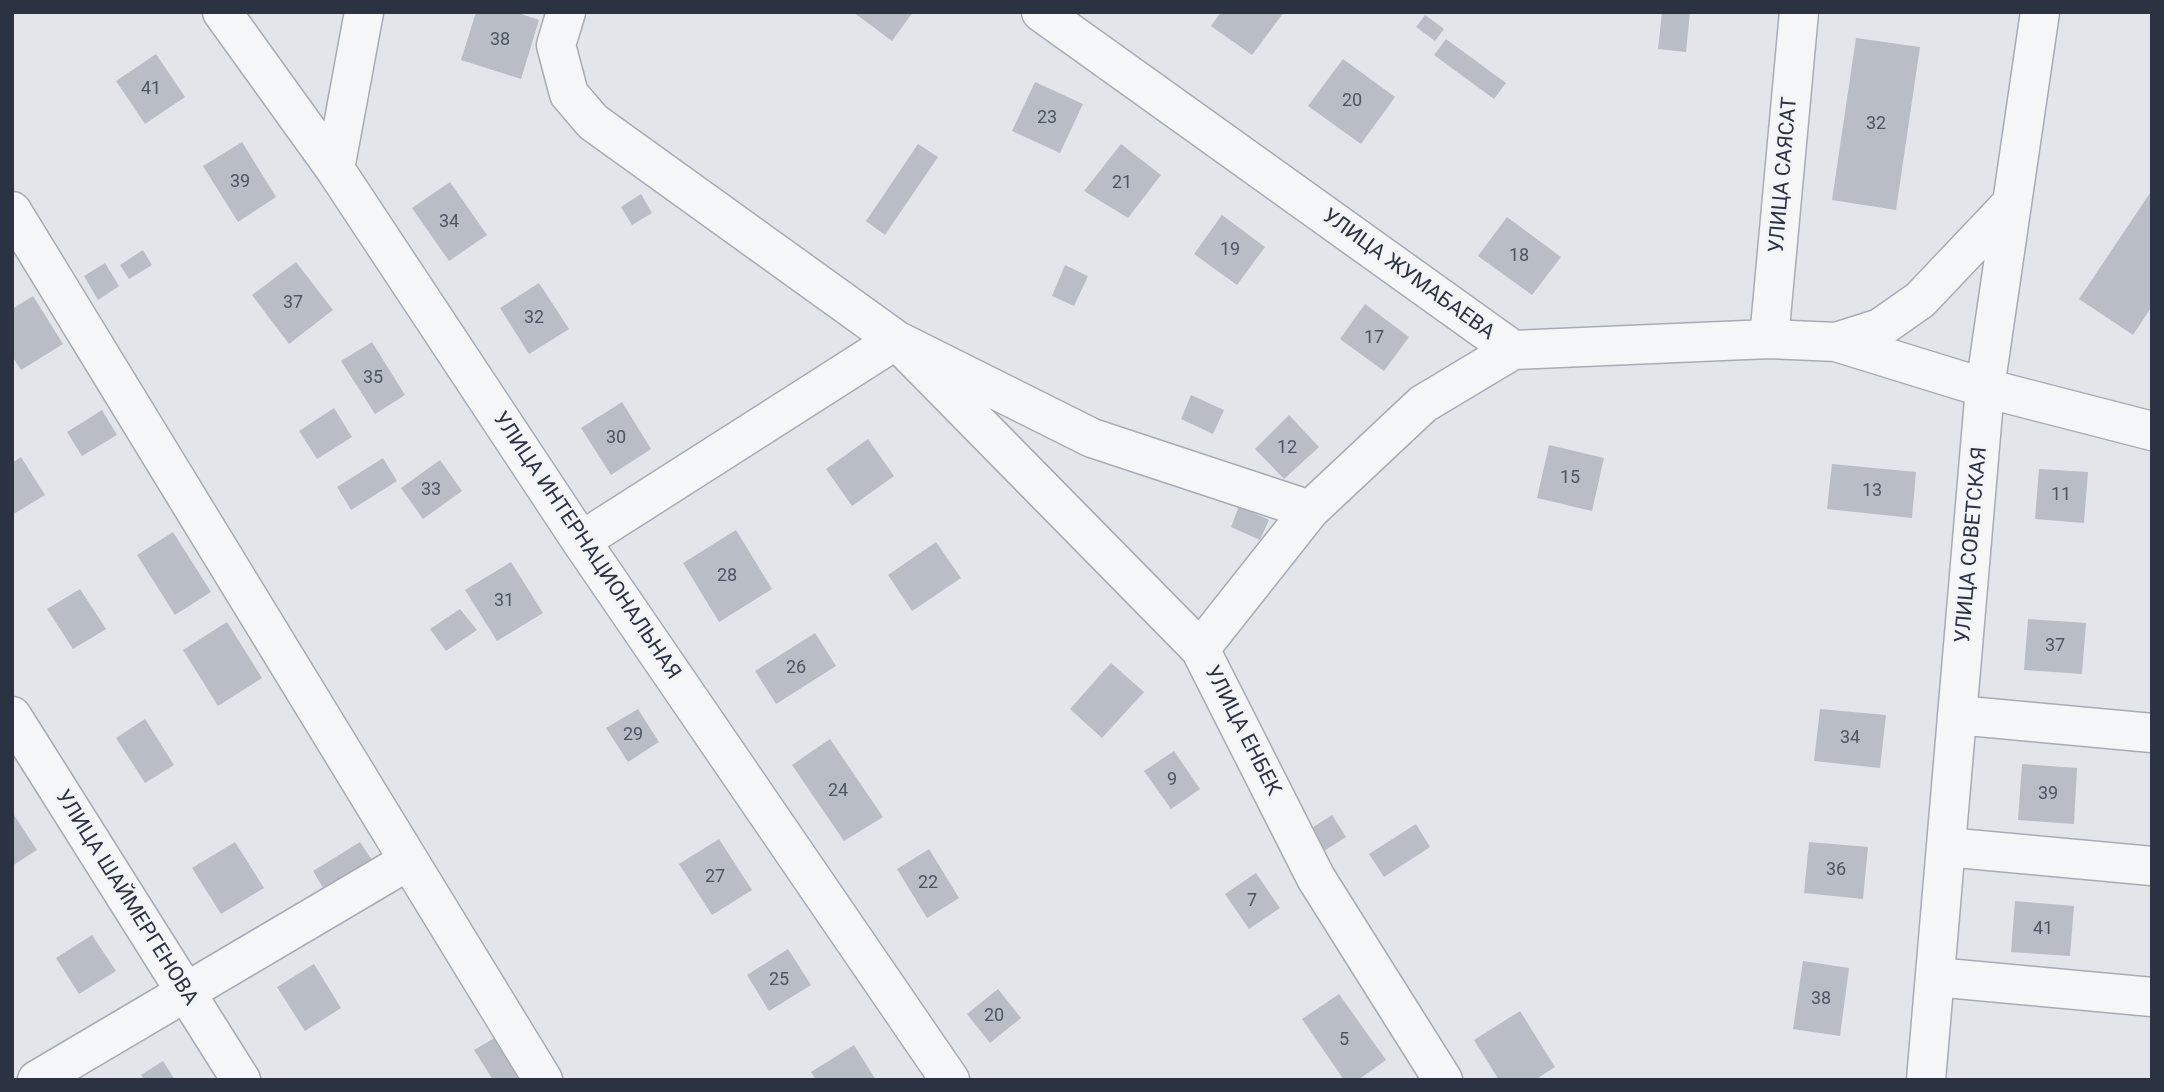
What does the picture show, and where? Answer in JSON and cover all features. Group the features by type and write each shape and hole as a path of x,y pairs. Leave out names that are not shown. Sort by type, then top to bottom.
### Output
{"street":[{"name":"УЛИЦА ИНТЕРНАЦИОНАЛЬНАЯ","path":"222,12 335,169 581,541 950,1080"},
{"path":"335,169 364,12"},
{"path":"566,12 556,45 569,94 593,122 896,340 1092,438 1310,510"},
{"name":"УЛИЦА ЖУМАБАЕВА","path":"1041,12 1513,350 1769,339 1836,342"},
{"name":"УЛИЦА САЯСАТ","path":"1769,339 1799,12"},
{"name":"УЛИЦА СОВЕТСКАЯ","path":"1926,1080 1985,388 2040,12"},
{"path":"1836,342 1880,328 1920,300 2012,203"},
{"path":"12,211 543,1080"},
{"path":"581,541 896,340"},
{"path":"896,340 1200,649"},
{"path":"1836,342 1985,388 2152,431"},
{"name":"УЛИЦА ЕНБЕК","path":"1443,1080 1316,878 1200,649 1310,510 1423,404 1513,350"},
{"path":"1957,715 2152,733"},
{"name":"УЛИЦА ШАЙМЕРГЕНОВА","path":"12,716 241,1080"},
{"path":"1946,847 2152,866"},
{"path":"37,1080 408,861"},
{"path":"1935,977 2152,997"}],"building":[{"path":"476,12 515,12 539,20 521,79 461,60"},
{"path":"853,12 913,12 892,41"},
{"path":"1221,12 1284,12 1252,55 1211,26"},
{"path":"1662,12 1690,12 1686,52 1658,49"},
{"path":"1425,15 1444,29 1435,41 1416,27"},
{"path":"1856,38 1920,47 1896,210 1832,200"},
{"path":"1446,39 1506,83 1494,99 1434,55"},
{"path":"156,54 185,97 145,124 116,81"},
{"path":"1343,59 1395,97 1361,144 1308,106"},
{"path":"1035,82 1083,104 1060,153 1012,131"},
{"path":"242,142 276,197 238,222 203,166"},
{"path":"918,144 938,157 885,235 866,221"},
{"path":"1121,144 1161,175 1128,218 1084,191"},
{"path":"450,182 487,235 449,261 412,208"},
{"path":"2152,190 2152,306 2133,335 2079,299"},
{"path":"641,194 652,213 632,225 621,207"},
{"path":"1222,215 1265,247 1237,285 1194,254"},
{"path":"1507,217 1561,257 1532,295 1478,256"},
{"path":"143,250 152,265 129,279 120,265"},
{"path":"296,262 333,310 289,344 252,295"},
{"path":"105,263 119,286 98,300 84,276"},
{"path":"1065,265 1088,276 1074,306 1052,296"},
{"path":"539,283 569,329 529,354 500,308"},
{"path":"33,296 63,344 21,370 12,356 12,309"},
{"path":"1365,304 1409,337 1384,371 1340,339"},
{"path":"372,342 405,395 375,414 341,361"},
{"path":"1191,395 1224,410 1213,434 1181,419"},
{"path":"622,402 651,449 611,475 581,428"},
{"path":"334,408 352,437 317,459 299,431"},
{"path":"102,410 117,435 82,456 67,432"},
{"path":"1289,415 1319,447 1284,479 1255,449"},
{"path":"868,439 894,476 852,506 826,469"},
{"path":"1549,445 1604,458 1592,511 1537,498"},
{"path":"21,457 45,495 12,515 12,463"},
{"path":"383,458 397,481 351,510 337,487"},
{"path":"440,460 462,491 423,519 401,488"},
{"path":"1832,464 1916,472 1912,518 1827,509"},
{"path":"2039,469 2088,472 2084,523 2035,519"},
{"path":"1239,506 1269,520 1260,540 1231,527"},
{"path":"736,530 772,589 719,622 683,563"},
{"path":"173,532 211,592 175,615 137,555"},
{"path":"936,542 961,578 912,611 888,575"},
{"path":"511,562 543,613 497,641 465,590"},
{"path":"80,589 106,629 73,649 47,609"},
{"path":"460,609 477,630 446,651 430,629"},
{"path":"2028,619 2086,623 2082,674 2024,670"},
{"path":"227,622 262,678 218,706 183,650"},
{"path":"815,633 836,666 776,704 755,671"},
{"path":"1111,663 1144,692 1102,738 1070,709"},
{"path":"638,709 659,742 628,762 606,728"},
{"path":"1820,709 1886,715 1880,768 1814,761"},
{"path":"145,719 174,765 145,783 116,738"},
{"path":"830,739 883,817 844,841 792,765"},
{"path":"1174,751 1200,789 1171,809 1144,771"},
{"path":"2022,764 2077,768 2074,824 2018,820"},
{"path":"12,812 37,850 12,866"},
{"path":"1332,815 1346,837 1324,851 1310,829"},
{"path":"1416,824 1430,847 1384,877 1369,854"},
{"path":"719,839 752,890 712,915 679,864"},
{"path":"235,842 264,888 221,914 192,868"},
{"path":"360,842 374,863 326,893 313,871"},
{"path":"1809,842 1868,847 1863,899 1804,893"},
{"path":"929,849 959,898 927,918 897,869"},
{"path":"1256,873 1280,908 1249,929 1225,894"},
{"path":"2015,901 2074,906 2070,956 2011,952"},
{"path":"92,935 116,971 79,994 56,958"},
{"path":"788,949 811,985 769,1011 747,975"},
{"path":"1803,961 1849,968 1840,1036 1793,1029"},
{"path":"314,964 341,1008 305,1031 277,987"},
{"path":"998,989 1021,1018 990,1043 967,1014"},
{"path":"1339,994 1386,1060 1358,1080 1344,1080 1302,1019"},
{"path":"1520,1011 1555,1067 1535,1080 1499,1080 1474,1040"},
{"path":"496,1037 521,1077 518,1080 493,1080 474,1050"},
{"path":"854,1045 876,1080 816,1080 811,1072"},
{"path":"163,1061 175,1080 144,1080 141,1075"}]}
